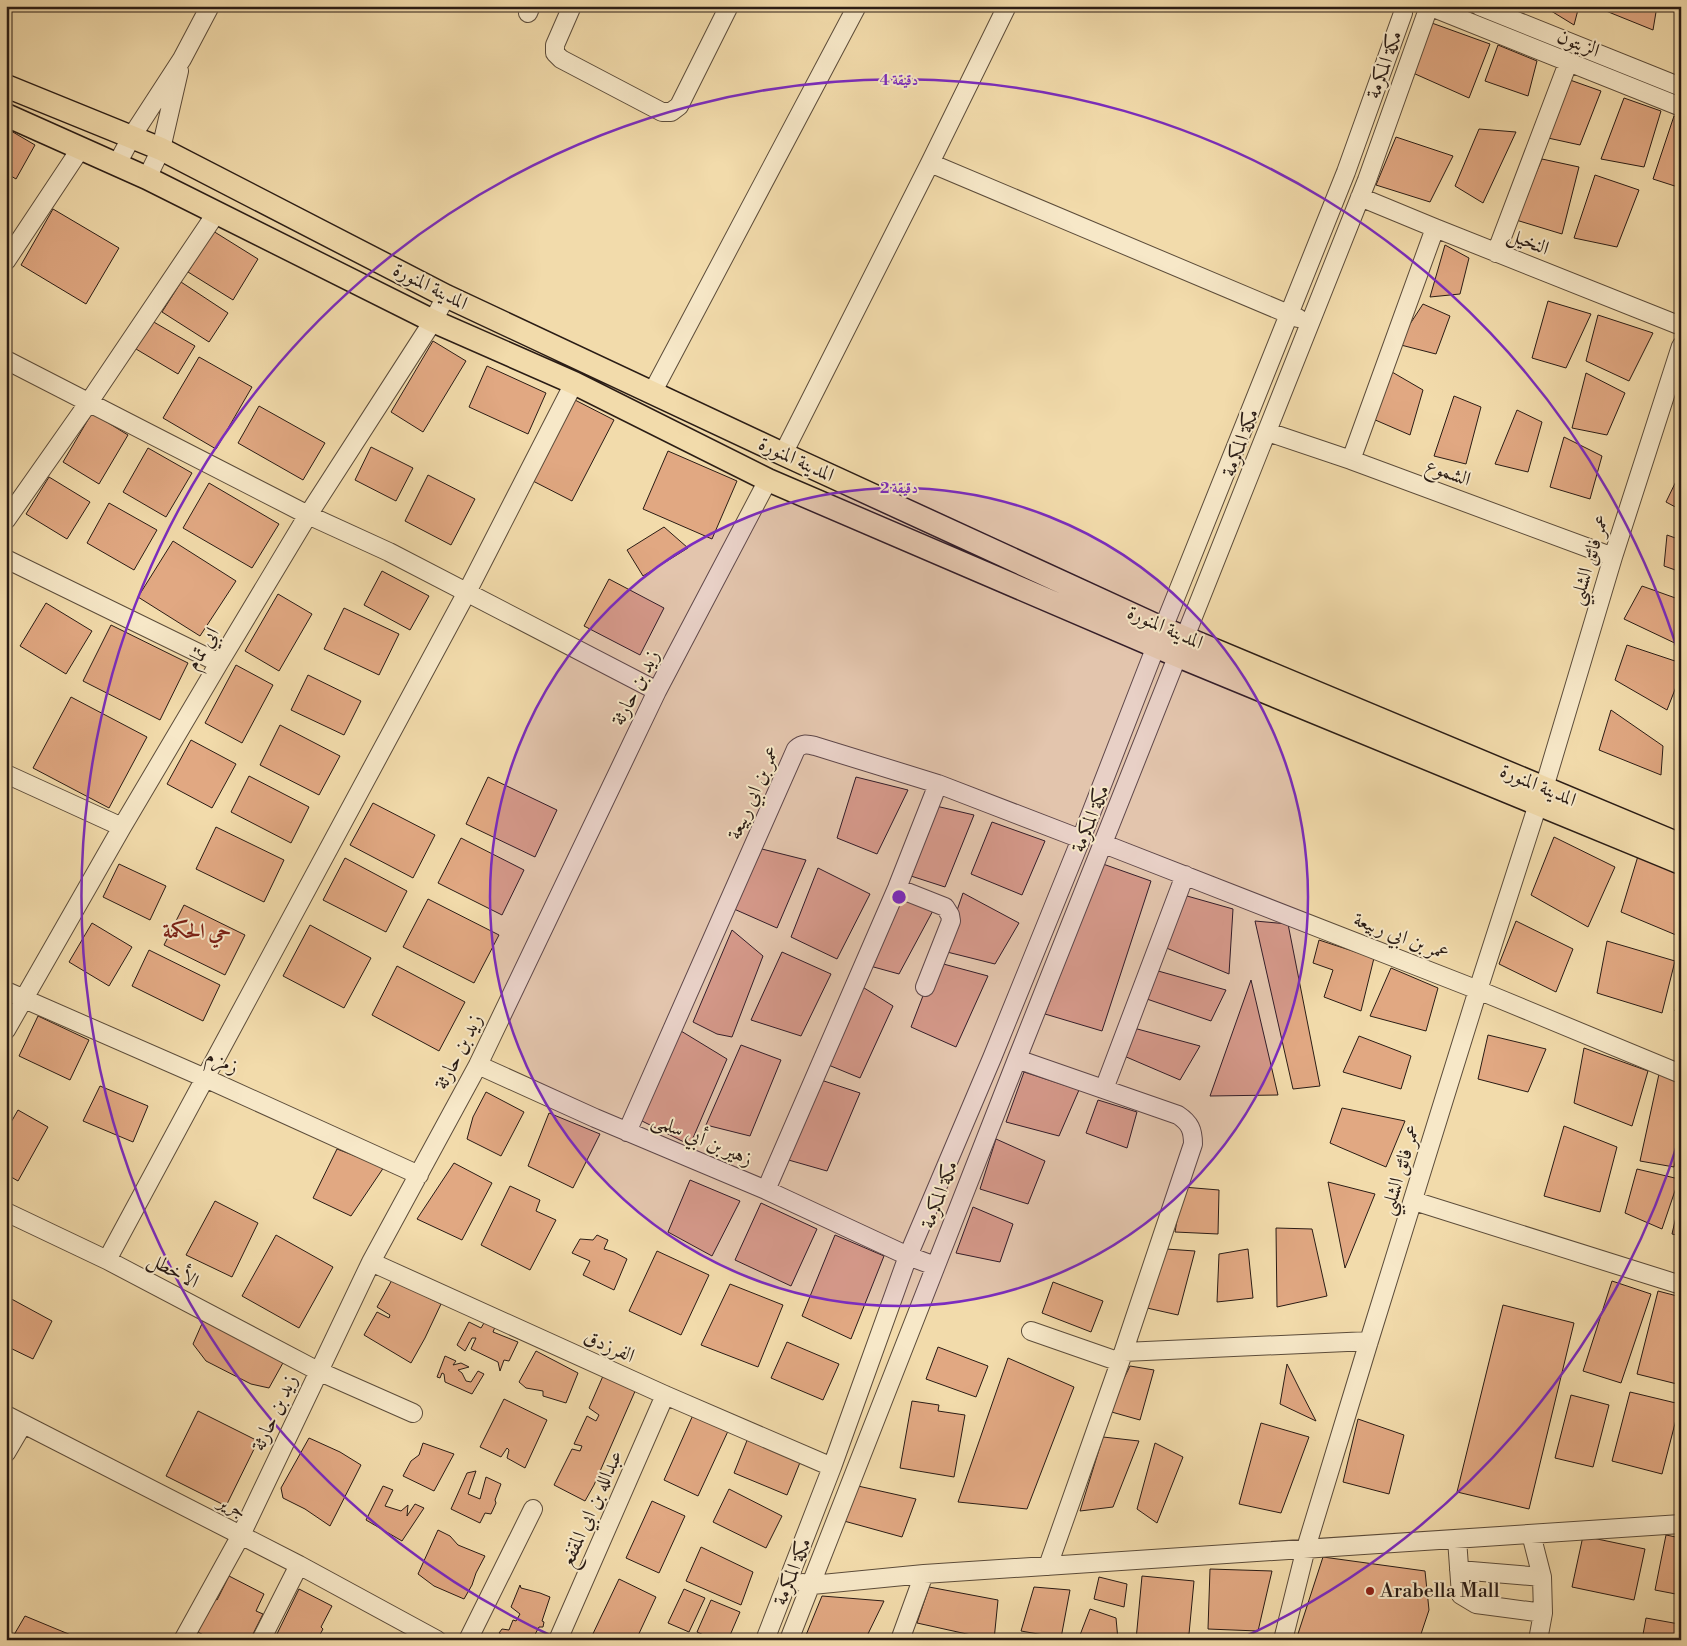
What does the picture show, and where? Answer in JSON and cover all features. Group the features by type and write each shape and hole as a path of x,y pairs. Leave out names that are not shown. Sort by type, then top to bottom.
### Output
{"main road":[{"name":"المدينة المنورة","path":"6,86 161,148 446,296 783,454 1160,638"},
{"path":"6,114 147,178 433,321 574,383 768,480 1160,638 1541,796 1681,863"},
{"name":"المدينة المنورة","path":"1541,796 1681,845"}],"street":[{"path":"117,164 132,136 182,59 210,6"},
{"path":"572,6 555,45 555,53 560,59 662,112 671,112 679,106 729,6"},
{"path":"652,393 857,6"},
{"path":"783,454 930,163 1006,6"},
{"path":"1479,6 1681,87"},
{"path":"1399,9 1415,16 1430,8"},
{"name":"مكة المكرمة","path":"789,1640 1017,1059 1268,432 1360,196 1430,8"},
{"name":"الزيتون","path":"1430,8 1681,107"},
{"name":"مكة المكرمة","path":"764,1640 832,1467 908,1256 1082,839 1346,172 1399,9"},
{"path":"147,178 161,148 182,59"},
{"path":"1496,252 1568,63"},
{"path":"6,261 81,148"},
{"path":"930,163 1310,324"},
{"name":"النخيل","path":"1360,196 1435,228 1681,326"},
{"path":"6,520 90,402 217,212"},
{"path":"1351,460 1435,228"},
{"name":"ابي تمام","path":"6,1030 122,826 219,663 308,515 433,321 446,296"},
{"name":"عمر فائق الشلبي","path":"1283,1640 1306,1548 1369,1341 1478,990 1541,796 1613,557 1681,346"},
{"path":"6,360 308,515 389,552 468,592 657,691"},
{"path":"107,1260 468,592 574,383"},
{"name":"الشموع","path":"1268,432 1351,460 1613,557"},
{"name":"زيد بن حارثة","path":"183,1640 240,1535 371,1262 478,1065 657,691 768,480"},
{"path":"6,559 219,663"},
{"name":"عمر بن ابي ربيعة","path":"628,1132 796,749 801,745 815,746 938,784 1082,839"},
{"path":"6,774 122,826"},
{"path":"766,1190 897,888 938,784"},
{"name":"عمر بن ابي ربيعة","path":"1104,844 1478,990 1681,1074"},
{"path":"1104,1089 1185,875"},
{"path":"897,888 945,907 950,915 951,921 925,987"},
{"name":"زمزم","path":"6,991 205,1078 419,1175"},
{"path":"1017,1059 1178,1115 1188,1122 1193,1132 1193,1144 1122,1357 1048,1566"},
{"name":"زهير بن أبي سلمى","path":"478,1065 628,1132 766,1190 908,1256 935,1266"},
{"path":"1414,1201 1681,1285"},
{"name":"الأخطل","path":"6,1212 107,1260 318,1371 413,1413"},
{"name":"الفرزدق","path":"371,1262 665,1395 832,1467"},
{"path":"1031,1331 1122,1357 1369,1341"},
{"name":"عبدالله بن ابي المقفع","path":"558,1640 665,1395"},
{"name":"جرير","path":"6,1415 299,1565 437,1640"},
{"path":"6,1453 23,1424"},
{"path":"468,1640 533,1509"},
{"path":"788,1580 812,1585 924,1574 1681,1524"},
{"path":"1531,1534 1542,1577 1543,1613 1538,1640"},
{"path":"1457,1538 1460,1595 1476,1604 1543,1613"},
{"path":"261,1640 299,1565"},
{"path":"1459,1570 1542,1577"},
{"path":"900,1640 924,1574"}],"building":[{"path":"1543,6 1579,6 1574,25"},
{"path":"1607,6 1657,6 1653,30 1606,11"},
{"path":"1429,22 1490,44 1469,98 1413,73"},
{"path":"1498,45 1537,61 1528,96 1485,81"},
{"path":"1570,80 1601,91 1580,145 1548,138"},
{"path":"1624,98 1661,111 1644,167 1601,159"},
{"path":"1674,116 1681,119 1681,188 1653,179"},
{"path":"6,128 35,145 16,179 6,173"},
{"path":"1479,129 1516,132 1483,203 1455,186"},
{"path":"1396,137 1453,156 1430,202 1376,185"},
{"path":"1542,159 1579,167 1562,234 1516,220"},
{"path":"1595,175 1639,190 1617,247 1574,238"},
{"path":"53,209 119,248 86,304 21,265"},
{"path":"213,231 258,259 233,300 188,272"},
{"path":"1445,245 1469,258 1460,294 1430,297"},
{"path":"181,282 228,313 209,342 162,312"},
{"path":"1548,301 1591,314 1566,368 1532,358"},
{"path":"1423,304 1450,316 1436,354 1397,344"},
{"path":"1598,315 1653,333 1629,381 1586,361"},
{"path":"152,321 195,346 178,374 136,349"},
{"path":"433,341 466,361 423,432 391,412"},
{"path":"199,357 252,387 216,449 163,418"},
{"path":"487,366 546,393 528,434 469,407"},
{"path":"1392,372 1423,390 1410,435 1373,419"},
{"path":"1586,373 1625,393 1607,435 1572,428"},
{"path":"1454,396 1481,407 1466,464 1434,456"},
{"path":"573,399 614,420 572,501 531,480"},
{"path":"259,406 325,443 303,480 238,443"},
{"path":"1517,410 1542,422 1528,472 1495,464"},
{"path":"92,413 128,435 99,484 63,462"},
{"path":"1564,437 1602,456 1590,499 1550,487"},
{"path":"371,447 413,468 396,501 355,480"},
{"path":"148,448 192,473 166,517 123,492"},
{"path":"668,451 737,481 712,539 643,509"},
{"path":"1681,473 1681,510 1666,502"},
{"path":"428,475 475,499 451,545 405,521"},
{"path":"49,477 90,502 67,539 26,514"},
{"path":"209,483 279,524 252,568 183,528"},
{"path":"109,503 157,530 134,570 87,543"},
{"path":"664,527 688,548 643,576 627,550"},
{"path":"1667,535 1681,540 1681,572 1664,566"},
{"path":"173,541 236,581 200,636 138,597"},
{"path":"382,571 429,596 410,630 364,605"},
{"path":"609,579 664,608 640,655 584,626"},
{"path":"1642,586 1681,600 1681,646 1624,619"},
{"path":"278,594 312,614 279,671 245,651"},
{"path":"46,603 92,631 66,674 20,646"},
{"path":"344,608 399,634 379,675 324,649"},
{"path":"111,625 188,663 160,720 83,681"},
{"path":"1627,645 1681,663 1681,674 1667,710 1615,680"},
{"path":"236,665 273,685 242,743 205,723"},
{"path":"308,675 361,701 344,735 291,710"},
{"path":"71,697 147,737 109,808 33,768"},
{"path":"1611,710 1663,746 1661,775 1599,750"},
{"path":"280,725 340,756 319,795 260,765"},
{"path":"191,740 236,764 212,808 167,784"},
{"path":"249,776 309,807 291,843 231,812"},
{"path":"488,777 557,810 535,857 466,824"},
{"path":"856,777 908,790 877,854 837,838"},
{"path":"373,803 435,835 413,878 350,845"},
{"path":"936,806 974,815 945,887 911,876"},
{"path":"992,822 1045,841 1022,895 971,874"},
{"path":"216,827 284,860 264,902 196,869"},
{"path":"1554,837 1615,867 1588,927 1531,895"},
{"path":"461,838 524,870 502,915 438,883"},
{"path":"762,849 806,860 777,928 734,909"},
{"path":"1638,856 1681,876 1681,926 1676,935 1621,912"},
{"path":"345,858 407,891 386,932 323,900"},
{"path":"119,864 166,886 150,920 103,897"},
{"path":"1103,864 1151,881 1102,1031 1045,1014"},
{"path":"818,868 870,894 837,959 791,937"},
{"path":"901,892 936,905 899,974 870,966"},
{"path":"963,893 1019,923 995,964 943,951"},
{"path":"1180,894 1233,909 1229,974 1164,947"},
{"path":"428,899 499,935 474,983 403,947"},
{"path":"184,905 245,935 225,975 164,945"},
{"path":"1255,921 1288,924 1320,1086 1293,1089"},
{"path":"1516,921 1573,949 1556,992 1499,964"},
{"path":"92,923 132,947 109,986 69,962"},
{"path":"310,925 371,958 344,1008 283,976"},
{"path":"732,930 763,956 732,1037 717,1034 693,1022"},
{"path":"1319,940 1374,958 1361,1011 1324,997 1333,970 1313,963"},
{"path":"1607,941 1675,961 1662,1013 1597,993"},
{"path":"149,950 220,985 203,1021 132,986"},
{"path":"782,952 831,974 801,1036 751,1020"},
{"path":"936,962 988,976 956,1047 911,1027"},
{"path":"397,966 465,1002 439,1051 372,1015"},
{"path":"1391,968 1438,988 1426,1031 1370,1016"},
{"path":"1151,969 1226,990 1211,1021 1141,997"},
{"path":"1251,980 1278,1095 1210,1096"},
{"path":"861,986 893,1006 860,1078 826,1064"},
{"path":"1681,989 1681,1013 1675,1011"},
{"path":"38,1016 89,1040 70,1080 19,1056"},
{"path":"1130,1027 1200,1046 1180,1080 1124,1056"},
{"path":"681,1031 727,1059 690,1145 640,1120"},
{"path":"1488,1035 1546,1049 1528,1092 1478,1079"},
{"path":"1359,1036 1411,1056 1401,1089 1343,1072"},
{"path":"741,1045 781,1060 750,1136 706,1125"},
{"path":"1584,1048 1648,1071 1632,1126 1574,1103"},
{"path":"1024,1072 1079,1090 1059,1136 1006,1122"},
{"path":"1659,1074 1681,1082 1681,1135 1674,1167 1640,1161"},
{"path":"818,1079 860,1093 827,1171 785,1159"},
{"path":"100,1086 148,1106 133,1142 83,1121"},
{"path":"486,1092 524,1112 501,1156 467,1139 473,1117"},
{"path":"1098,1100 1137,1112 1127,1148 1086,1133"},
{"path":"1342,1108 1405,1121 1386,1167 1330,1143"},
{"path":"18,1110 48,1127 18,1181 6,1174 6,1131"},
{"path":"549,1113 600,1134 573,1188 528,1166"},
{"path":"1564,1126 1617,1147 1600,1212 1544,1196"},
{"path":"996,1139 1045,1161 1028,1204 980,1189"},
{"path":"337,1149 384,1167 351,1216 313,1198"},
{"path":"454,1163 492,1183 462,1240 417,1219"},
{"path":"1637,1169 1679,1179 1662,1229 1625,1213"},
{"path":"690,1180 740,1201 712,1256 668,1232"},
{"path":"1328,1182 1375,1194 1345,1268"},
{"path":"510,1186 540,1200 536,1211 556,1220 530,1270 481,1245"},
{"path":"1183,1187 1219,1190 1218,1234 1175,1232"},
{"path":"1681,1195 1681,1236 1672,1234"},
{"path":"215,1201 258,1223 232,1277 186,1255"},
{"path":"761,1203 817,1229 791,1286 735,1260"},
{"path":"973,1207 1013,1224 1000,1262 956,1253"},
{"path":"1276,1228 1312,1229 1327,1296 1277,1307"},
{"path":"276,1235 333,1267 299,1328 242,1296"},
{"path":"597,1235 608,1240 604,1249 627,1259 614,1290 583,1275 590,1261 572,1253 580,1239 593,1240"},
{"path":"835,1235 884,1256 851,1339 802,1316"},
{"path":"1166,1249 1195,1251 1178,1315 1147,1308"},
{"path":"1248,1249 1253,1298 1217,1302 1219,1254"},
{"path":"657,1251 709,1275 681,1335 629,1311"},
{"path":"392,1280 441,1304 411,1363 364,1335 377,1312 389,1318 390,1315 377,1307"},
{"path":"1612,1281 1651,1294 1621,1383 1583,1371"},
{"path":"1053,1282 1103,1301 1091,1332 1042,1313"},
{"path":"730,1284 783,1305 758,1367 701,1345"},
{"path":"1658,1291 1681,1297 1681,1385 1637,1374"},
{"path":"6,1296 52,1321 33,1359 6,1346"},
{"path":"1503,1305 1574,1323 1529,1509 1457,1492"},
{"path":"204,1319 284,1361 269,1388 251,1384 206,1361 193,1344"},
{"path":"469,1322 481,1328 484,1323 495,1327 493,1332 518,1342 509,1361 504,1360 500,1371 498,1362 471,1349 476,1338 472,1338 465,1351 457,1345"},
{"path":"787,1342 839,1364 823,1400 771,1378"},
{"path":"938,1347 988,1366 976,1397 926,1379"},
{"path":"536,1351 578,1373 566,1403 543,1396 543,1391 526,1388 519,1382"},
{"path":"445,1356 456,1361 453,1365 461,1363 469,1367 458,1370 466,1381 471,1382 478,1371 484,1374 472,1394 445,1382 444,1374 442,1373 440,1378 437,1377"},
{"path":"1008,1358 1074,1387 1027,1509 958,1502"},
{"path":"1287,1364 1301,1392 1316,1421 1280,1404"},
{"path":"1130,1366 1154,1370 1140,1420 1108,1411"},
{"path":"603,1376 636,1389 594,1485 585,1501 554,1485 572,1449 580,1451 582,1446 574,1444 587,1416 596,1421 599,1415 589,1408"},
{"path":"1630,1392 1680,1404 1662,1474 1612,1461"},
{"path":"1571,1395 1609,1405 1593,1467 1555,1458"},
{"path":"504,1399 547,1420 525,1468 507,1458 509,1450 507,1448 501,1457 480,1447"},
{"path":"912,1401 939,1405 938,1411 965,1415 954,1477 900,1468"},
{"path":"198,1411 258,1441 226,1506 166,1476"},
{"path":"693,1415 729,1429 698,1496 664,1480"},
{"path":"1358,1419 1404,1435 1389,1494 1343,1482"},
{"path":"1261,1423 1309,1437 1281,1513 1239,1504"},
{"path":"1103,1437 1139,1441 1113,1507 1080,1511"},
{"path":"309,1438 340,1452 361,1465 330,1526 305,1509 283,1498 281,1488"},
{"path":"748,1438 801,1460 787,1495 734,1473"},
{"path":"423,1443 454,1454 434,1491 403,1476 411,1461 419,1455"},
{"path":"1155,1443 1183,1457 1157,1523 1137,1509"},
{"path":"476,1471 468,1494 480,1499 486,1477 501,1484 491,1514 485,1513 480,1523 451,1509 467,1473"},
{"path":"383,1486 393,1490 385,1506 401,1511 408,1505 407,1516 415,1504 424,1508 402,1541 366,1520"},
{"path":"858,1486 916,1499 902,1537 844,1521"},
{"path":"729,1489 782,1516 766,1548 713,1522"},
{"path":"652,1501 685,1516 659,1573 626,1558"},
{"path":"438,1530 450,1536 458,1545 485,1556 464,1599 434,1586 418,1574"},
{"path":"1666,1535 1681,1538 1681,1595 1655,1590"},
{"path":"1583,1536 1645,1549 1634,1600 1572,1587"},
{"path":"701,1547 753,1572 741,1605 686,1581"},
{"name":"Arabella Mall","path":"1323,1557 1425,1571 1429,1610 1419,1640 1296,1640"},
{"path":"1210,1569 1272,1571 1258,1631 1208,1629"},
{"path":"229,1576 264,1594 256,1611 263,1614 250,1640 213,1640 196,1631 213,1597 217,1600"},
{"path":"1142,1576 1194,1581 1189,1634 1155,1640 1136,1640"},
{"path":"1099,1577 1127,1584 1124,1607 1094,1599"},
{"path":"619,1579 656,1597 636,1640 590,1640"},
{"path":"520,1585 521,1588 550,1597 542,1621 544,1622 543,1627 539,1627 532,1640 511,1640 499,1633 502,1629 509,1630 513,1620 516,1621 520,1614 511,1607"},
{"path":"929,1587 998,1600 994,1640 917,1623"},
{"path":"1034,1587 1070,1590 1061,1638 1021,1631"},
{"path":"299,1589 332,1606 321,1627 323,1629 317,1640 274,1640"},
{"path":"684,1589 705,1598 689,1632 668,1623"},
{"path":"822,1596 884,1601 865,1640 804,1640"},
{"path":"711,1600 740,1612 728,1640 715,1640 697,1632"},
{"path":"1090,1609 1116,1618 1118,1640 1105,1640 1080,1635"},
{"path":"25,1616 71,1635 67,1640 11,1640"},
{"path":"1646,1618 1679,1624 1676,1640 1642,1640"}],"place":[{"name":"Arabella Mall","path":"1370,1591"}],"district":[{"name":"حي الحكمة","path":"197,932"}]}
